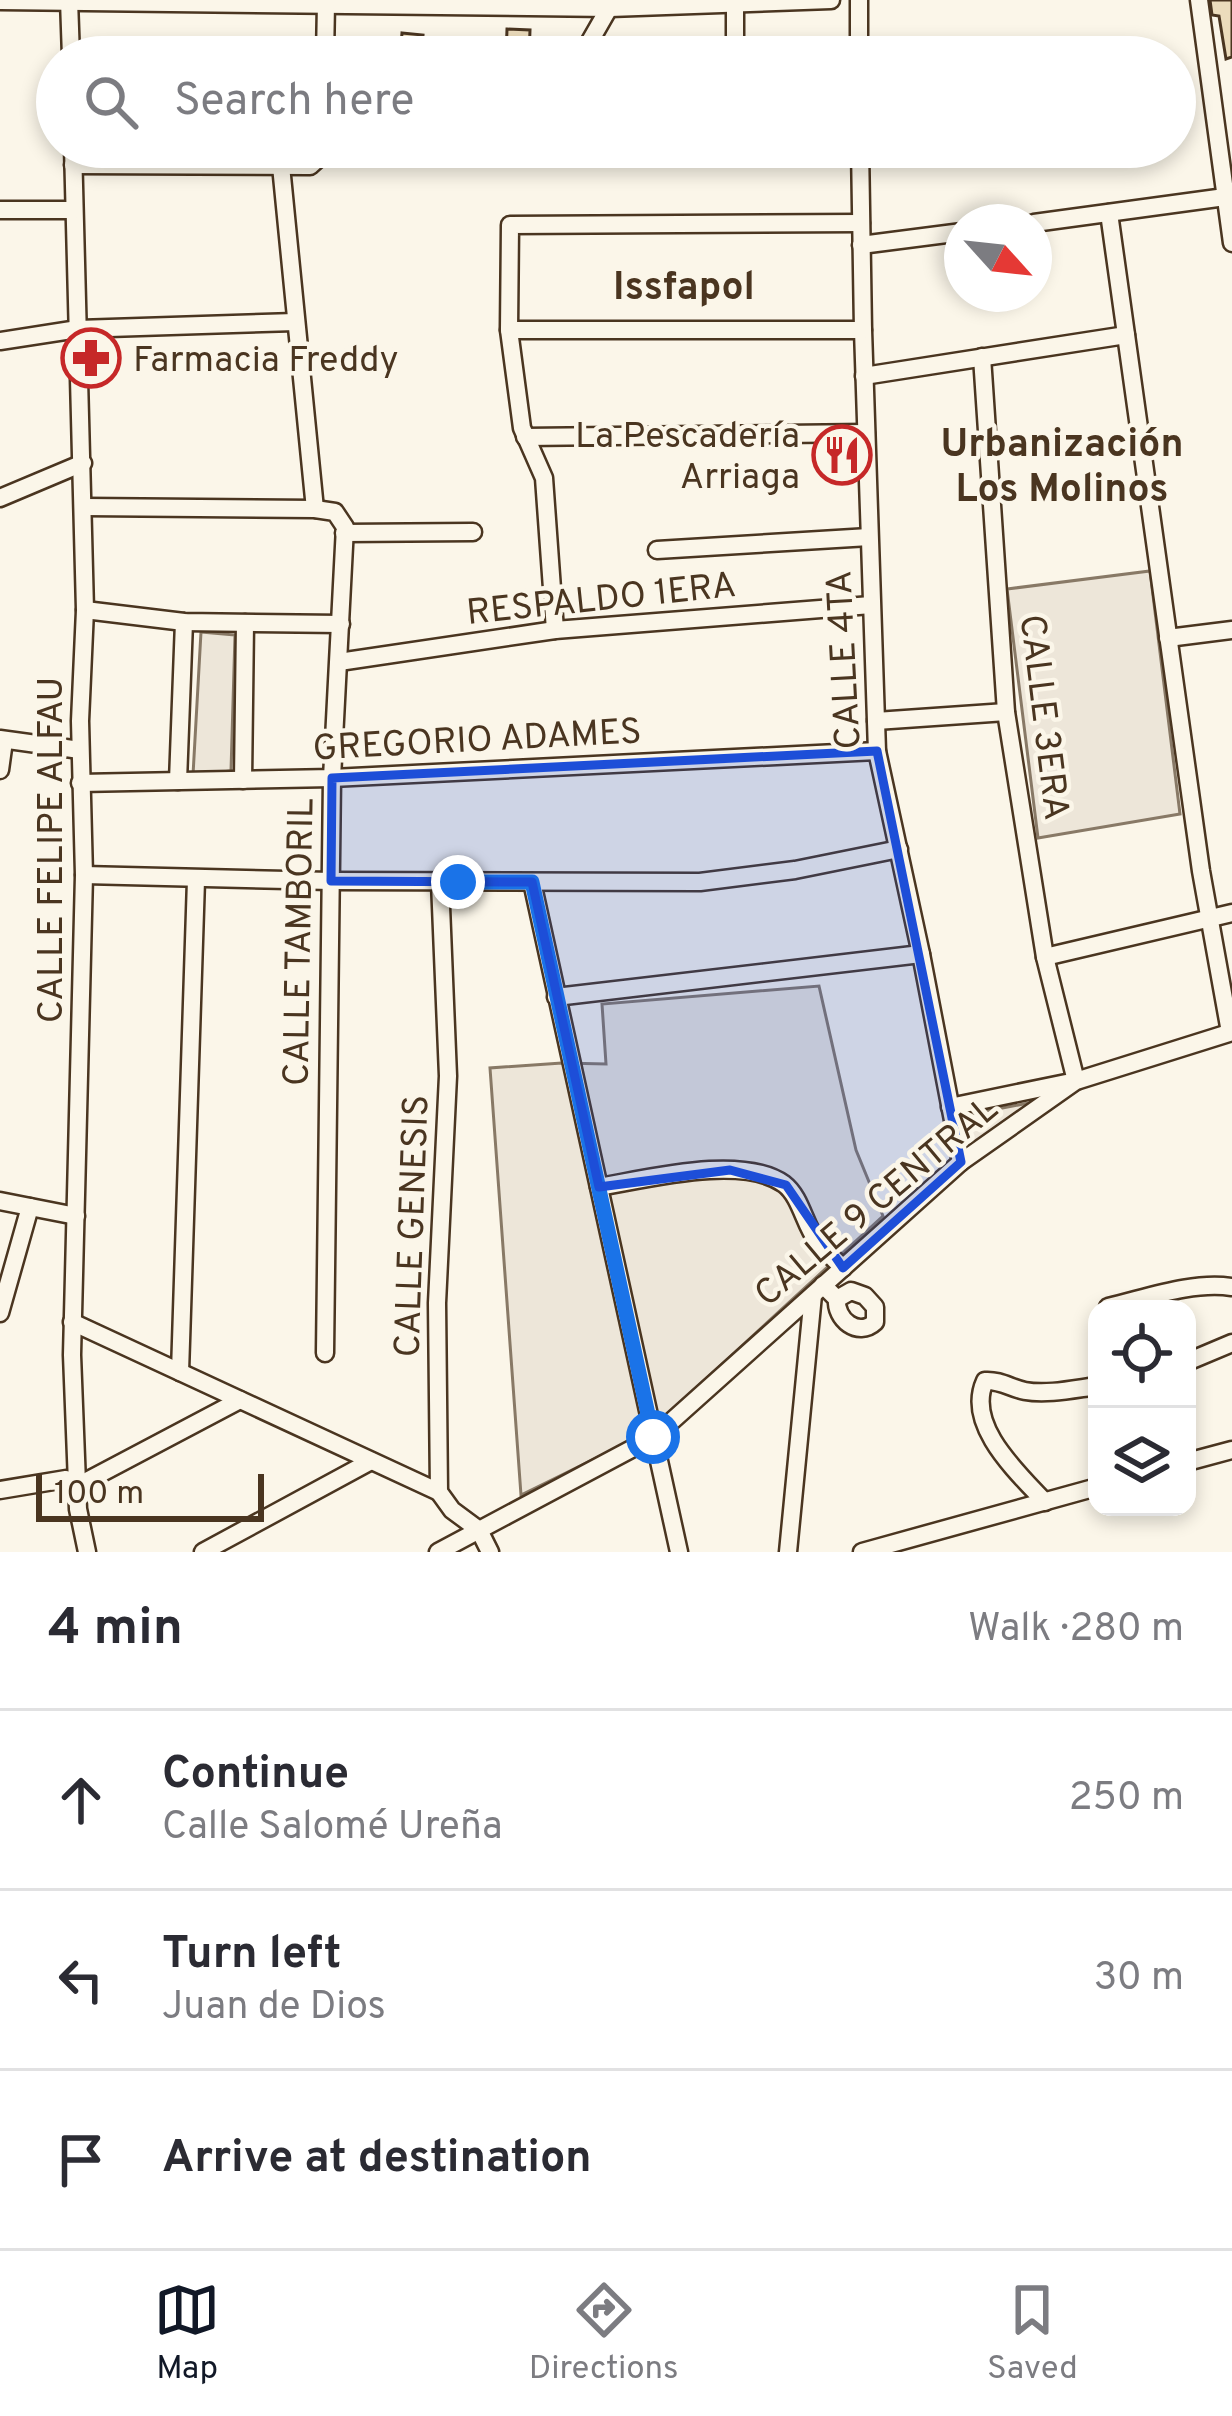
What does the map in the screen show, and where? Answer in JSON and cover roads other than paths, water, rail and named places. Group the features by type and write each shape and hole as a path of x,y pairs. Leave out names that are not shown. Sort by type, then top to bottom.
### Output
{"street":[{"path":"69,0 70,36"},
{"path":"0,1 612,4 831,0"},
{"path":"859,0 859,36"},
{"path":"1199,0 1232,243"},
{"path":"325,36 326,3"},
{"path":"735,3 736,36"},
{"path":"593,36 612,4"},
{"name":"CALLE FELIPE ALFAU","path":"73,168 86,610 72,1322 78,1509 87,1552"},
{"path":"281,168 315,509"},
{"name":"CALLE 4TA","path":"860,168 878,751 961,1162"},
{"path":"1052,221 1225,197"},
{"path":"0,210 74,210"},
{"path":"1109,213 1168,638 1231,1032"},
{"path":"556,630 544,478 522,428 509,330 510,225 861,224"},
{"path":"861,245 944,234"},
{"path":"0,341 78,329 295,322"},
{"path":"509,330 863,330"},
{"path":"864,376 1126,334"},
{"name":"CALLE 3ERA","path":"982,357 1006,712 1045,957 1076,1081"},
{"path":"525,437 866,433"},
{"path":"0,499 83,463"},
{"path":"85,508 315,509 335,512 344,533 473,532"},
{"name":"CALLE TAMBORIL","path":"325,1353 332,778 344,533"},
{"path":"657,550 869,537"},
{"name":"RESPALDO 1ERA","path":"339,662 556,630 871,605"},
{"path":"86,610 184,622 341,624"},
{"path":"178,782 184,622"},
{"path":"243,780 245,622"},
{"path":"1168,638 1232,630"},
{"path":"876,721 1006,712"},
{"path":"0,770 2,740 80,750"},
{"name":"GREGORIO ADAMES","path":"80,783 332,778 878,751"},
{"path":"84,875 196,880 700,882 796,870 898,849"},
{"path":"180,1372 196,880"},
{"name":"CALLE GENESIS","path":"439,1492 437,1303 448,1076 440,882"},
{"path":"532,882 679,1552"},
{"path":"1045,957 1232,913"},
{"path":"556,997 921,954"},
{"name":"CALLE 9 CENTRAL","path":"438,1552 653,1437 961,1162 1076,1081 1231,1032"},
{"path":"950,1107 1076,1081"},
{"path":"599,1187 663,1175 730,1170 762,1174 786,1185 816,1240 843,1268"},
{"path":"0,1201 76,1216"},
{"path":"0,1312 30,1208"},
{"path":"1139,1300 1187,1289 1232,1287"},
{"path":"788,1552 818,1290 837,1299"},
{"path":"72,1322 439,1492 452,1510 479,1529 490,1552"},
{"path":"1196,1358 1232,1343"},
{"path":"1045,1502 996,1447 980,1405 985,1381 1003,1382 1023,1391 1088,1387"},
{"path":"0,1490 66,1480 79,1484 240,1400"},
{"path":"1196,1460 1232,1450"},
{"path":"202,1552 371,1460"},
{"path":"862,1552 1088,1490"}],"place":[{"name":"Farmacia Freddy","path":"91,358"},
{"name":"La Pescadería Arriaga","path":"842,455"}],"district":[{"name":"Issfapol","path":"684,285"},
{"name":"Urbanización Los Molinos","path":"1062,464"}]}
